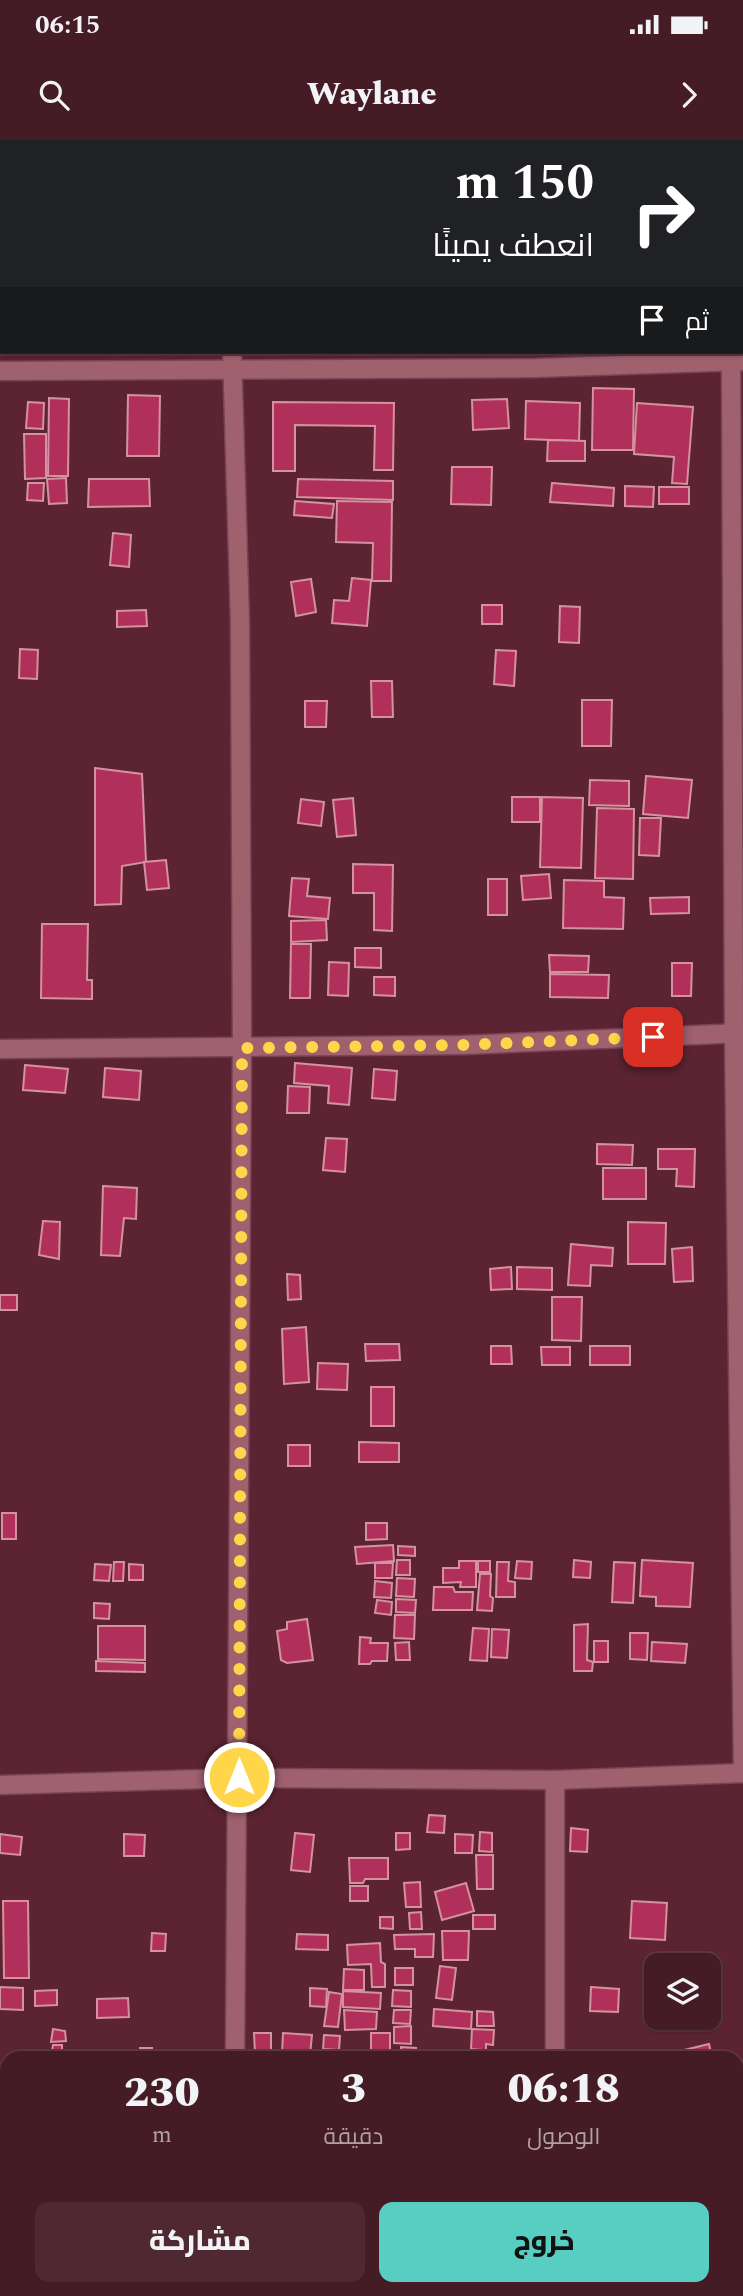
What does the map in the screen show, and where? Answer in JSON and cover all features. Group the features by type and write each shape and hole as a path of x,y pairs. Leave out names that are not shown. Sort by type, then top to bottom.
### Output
{"street":[{"path":"232,354 240,623 242,1048 235,2051"},
{"path":"0,371 232,370 535,360 737,361 743,1773 555,1780 239,1777 0,1785"},
{"path":"0,1049 464,1045 738,1033"},
{"path":"555,1780 555,2051"}],"building":[{"path":"593,388 634,389 633,450 592,450"},
{"path":"128,395 160,396 159,456 127,456"},
{"path":"49,398 69,399 68,476 48,476"},
{"path":"507,399 509,428 473,430 472,400"},
{"path":"526,401 580,403 579,441 525,439"},
{"path":"28,402 44,403 43,429 26,428"},
{"path":"273,402 394,403 393,470 374,470 375,426 295,425 295,471 273,471"},
{"path":"637,403 693,407 687,484 672,483 674,457 634,454"},
{"path":"24,434 46,434 46,478 25,479"},
{"path":"548,440 585,441 585,461 547,461"},
{"path":"452,467 492,467 491,505 451,504"},
{"path":"66,478 67,503 49,504 47,479"},
{"path":"89,479 149,479 150,506 88,507"},
{"path":"298,479 393,481 393,500 297,497"},
{"path":"28,483 44,483 43,501 27,500"},
{"path":"552,483 614,488 613,506 550,502"},
{"path":"625,486 654,487 653,507 625,506"},
{"path":"659,487 689,487 689,504 659,504"},
{"path":"295,501 334,504 332,518 294,515"},
{"path":"337,501 392,502 391,581 372,581 373,543 336,542"},
{"path":"113,533 131,535 129,567 110,565"},
{"path":"352,578 371,580 367,626 332,623 334,600 349,601"},
{"path":"311,579 316,612 296,616 291,582"},
{"path":"482,605 502,605 502,624 482,624"},
{"path":"560,606 580,607 579,643 559,642"},
{"path":"146,610 147,626 117,627 117,611"},
{"path":"20,649 38,650 37,679 19,678"},
{"path":"496,650 516,651 514,686 494,684"},
{"path":"371,681 392,681 393,717 372,717"},
{"path":"582,700 612,700 611,746 582,746"},
{"path":"305,701 327,701 326,727 305,727"},
{"path":"95,768 142,774 146,862 122,866 121,904 95,905"},
{"path":"646,776 692,780 688,818 643,814"},
{"path":"590,780 629,781 629,806 589,805"},
{"path":"512,797 540,797 540,822 512,822"},
{"path":"542,797 583,798 581,868 540,867"},
{"path":"353,798 356,835 337,837 333,800"},
{"path":"301,799 324,802 321,826 298,823"},
{"path":"597,808 634,809 633,879 595,878"},
{"path":"640,818 661,818 659,856 639,855"},
{"path":"166,860 169,888 147,890 144,862"},
{"path":"353,864 393,865 392,931 374,930 374,893 353,893"},
{"path":"549,874 551,898 523,900 521,876"},
{"path":"292,878 309,879 307,896 330,898 328,919 289,916"},
{"path":"488,879 507,879 507,915 488,915"},
{"path":"564,880 604,881 604,897 624,898 623,929 563,928"},
{"path":"689,897 689,913 651,914 650,898"},
{"path":"326,920 327,940 291,942 291,921"},
{"path":"42,924 88,924 87,980 92,980 92,999 41,998"},
{"path":"291,944 311,944 310,998 290,998"},
{"path":"355,948 381,948 381,968 355,967"},
{"path":"549,955 589,956 588,972 550,972"},
{"path":"329,962 349,963 348,996 328,995"},
{"path":"672,963 692,963 691,996 672,996"},
{"path":"550,974 609,975 608,998 550,997"},
{"path":"374,977 395,977 395,996 374,995"},
{"path":"295,1063 352,1068 349,1105 328,1103 329,1086 294,1083"},
{"path":"25,1065 68,1069 65,1093 23,1090"},
{"path":"105,1068 141,1071 139,1100 103,1097"},
{"path":"374,1069 397,1071 395,1100 372,1098"},
{"path":"288,1086 310,1087 309,1113 287,1113"},
{"path":"326,1138 347,1139 345,1172 323,1170"},
{"path":"597,1144 633,1145 632,1165 597,1164"},
{"path":"658,1149 695,1149 694,1187 676,1186 677,1169 658,1169"},
{"path":"603,1168 646,1168 646,1199 603,1199"},
{"path":"103,1186 137,1188 136,1219 124,1218 120,1256 101,1255"},
{"path":"43,1221 60,1222 59,1259 39,1255"},
{"path":"628,1222 666,1223 665,1264 628,1264"},
{"path":"571,1244 613,1248 612,1266 591,1265 590,1286 568,1285"},
{"path":"692,1247 693,1281 674,1282 672,1249"},
{"path":"511,1267 512,1289 491,1290 490,1269"},
{"path":"517,1267 552,1268 552,1290 517,1289"},
{"path":"287,1274 300,1275 301,1299 288,1300"},
{"path":"0,1295 17,1295 17,1310 0,1310"},
{"path":"552,1297 582,1297 581,1341 552,1340"},
{"path":"306,1327 309,1382 284,1384 282,1329"},
{"path":"365,1344 399,1344 400,1360 366,1361"},
{"path":"491,1346 511,1346 512,1364 491,1364"},
{"path":"590,1346 630,1346 630,1365 590,1365"},
{"path":"541,1347 570,1347 570,1365 542,1365"},
{"path":"318,1363 348,1364 347,1390 317,1389"},
{"path":"371,1387 394,1387 394,1426 371,1426"},
{"path":"359,1442 399,1443 399,1462 359,1462"},
{"path":"288,1445 310,1445 310,1466 288,1466"},
{"path":"2,1513 16,1513 16,1539 2,1539"},
{"path":"366,1523 387,1523 387,1539 366,1540"},
{"path":"393,1545 394,1561 357,1564 355,1547"},
{"path":"398,1546 415,1547 415,1556 398,1555"},
{"path":"397,1560 410,1560 410,1575 396,1575"},
{"path":"574,1560 591,1562 590,1578 573,1577"},
{"path":"642,1560 693,1563 690,1607 656,1606 656,1597 640,1596"},
{"path":"459,1561 476,1561 476,1587 460,1587 461,1582 443,1583 443,1568 459,1568"},
{"path":"478,1561 490,1561 490,1572 478,1572"},
{"path":"517,1561 532,1562 531,1579 515,1578"},
{"path":"114,1562 124,1562 123,1581 113,1581"},
{"path":"497,1562 509,1562 508,1581 515,1582 515,1597 496,1597"},
{"path":"614,1562 635,1563 633,1603 612,1602"},
{"path":"375,1563 393,1563 392,1578 375,1578"},
{"path":"95,1564 111,1565 109,1581 94,1580"},
{"path":"129,1564 143,1565 143,1580 129,1580"},
{"path":"480,1574 491,1574 492,1611 477,1610"},
{"path":"397,1578 415,1579 414,1597 396,1596"},
{"path":"375,1581 392,1583 391,1598 374,1597"},
{"path":"434,1587 453,1587 455,1592 473,1592 472,1610 433,1610"},
{"path":"396,1599 416,1600 415,1613 396,1612"},
{"path":"377,1600 392,1602 391,1615 375,1613"},
{"path":"94,1603 110,1604 109,1619 94,1618"},
{"path":"395,1615 415,1615 414,1639 394,1638"},
{"path":"307,1619 313,1660 287,1663 281,1660 277,1631 287,1629 287,1622"},
{"path":"588,1624 587,1660 593,1662 592,1671 574,1671 574,1625"},
{"path":"98,1626 145,1626 145,1660 98,1659"},
{"path":"473,1628 489,1629 487,1661 470,1660"},
{"path":"492,1629 509,1630 507,1658 491,1657"},
{"path":"630,1633 648,1633 647,1660 630,1659"},
{"path":"360,1637 371,1638 370,1643 388,1643 387,1661 359,1664"},
{"path":"594,1641 608,1641 608,1662 594,1662"},
{"path":"409,1642 410,1660 396,1660 395,1643"},
{"path":"652,1642 687,1644 685,1663 651,1661"},
{"path":"96,1661 145,1663 145,1672 96,1671"},
{"path":"429,1815 445,1816 444,1833 427,1832"},
{"path":"571,1828 588,1830 587,1852 570,1851"},
{"path":"480,1832 492,1833 492,1852 479,1851"},
{"path":"295,1833 314,1835 310,1872 291,1870"},
{"path":"396,1833 410,1833 410,1849 396,1850"},
{"path":"0,1834 22,1837 20,1855 0,1853"},
{"path":"124,1834 145,1835 144,1856 124,1856"},
{"path":"455,1834 473,1835 472,1853 455,1853"},
{"path":"476,1855 493,1855 493,1889 477,1889"},
{"path":"349,1858 388,1858 388,1879 365,1879 363,1883 350,1883"},
{"path":"420,1882 421,1907 406,1907 404,1883"},
{"path":"466,1883 474,1911 442,1920 435,1892"},
{"path":"350,1886 368,1886 368,1901 350,1901"},
{"path":"3,1901 28,1901 29,1978 4,1978"},
{"path":"632,1901 667,1903 665,1940 630,1938"},
{"path":"421,1912 422,1929 410,1929 409,1913"},
{"path":"473,1915 495,1915 495,1929 473,1929"},
{"path":"380,1917 393,1917 393,1929 380,1928"},
{"path":"442,1931 469,1931 468,1960 443,1960"},
{"path":"152,1933 166,1934 165,1951 151,1951"},
{"path":"297,1934 328,1935 328,1950 296,1949"},
{"path":"434,1934 433,1957 415,1957 415,1949 395,1949 394,1935"},
{"path":"380,1943 381,1962 385,1964 385,1987 372,1987 371,1964 348,1965 347,1945"},
{"path":"440,1966 456,1968 452,2000 436,1998"},
{"path":"395,1968 413,1968 413,1985 395,1985"},
{"path":"344,1969 364,1970 364,1990 343,1990"},
{"path":"0,1987 23,1988 23,2010 0,2009"},
{"path":"591,1987 619,1989 618,2012 590,2011"},
{"path":"310,1988 327,1989 326,2007 310,2006"},
{"path":"57,1990 57,2005 35,2006 35,1991"},
{"path":"393,1990 411,1991 411,2007 392,2006"},
{"path":"343,1991 381,1993 380,2009 343,2007"},
{"path":"329,1992 342,1994 338,2027 324,2026"},
{"path":"128,1998 129,2017 97,2018 97,1999"},
{"path":"434,2009 472,2012 471,2029 433,2026"},
{"path":"344,2010 377,2012 376,2029 345,2030"},
{"path":"394,2010 411,2010 410,2024 393,2023"},
{"path":"477,2011 493,2012 494,2026 477,2026"},
{"path":"411,2026 411,2044 394,2043 394,2027"},
{"path":"53,2029 65,2031 66,2041 51,2042"},
{"path":"472,2029 494,2030 493,2045 486,2044 486,2051 471,2049"},
{"path":"254,2033 271,2033 271,2051 255,2051"},
{"path":"283,2033 312,2035 310,2051 282,2051"},
{"path":"371,2033 390,2033 390,2050 371,2050"},
{"path":"324,2035 340,2036 339,2050 323,2049"},
{"path":"709,2044 710,2051 680,2051"},
{"path":"53,2045 62,2045 62,2051 52,2051"},
{"path":"401,2047 416,2048 416,2051 401,2051"},
{"path":"140,2048 152,2048 152,2051 140,2051"}],"route":[{"path":"239,1777 242,1048 464,1045 653,1037"}]}
